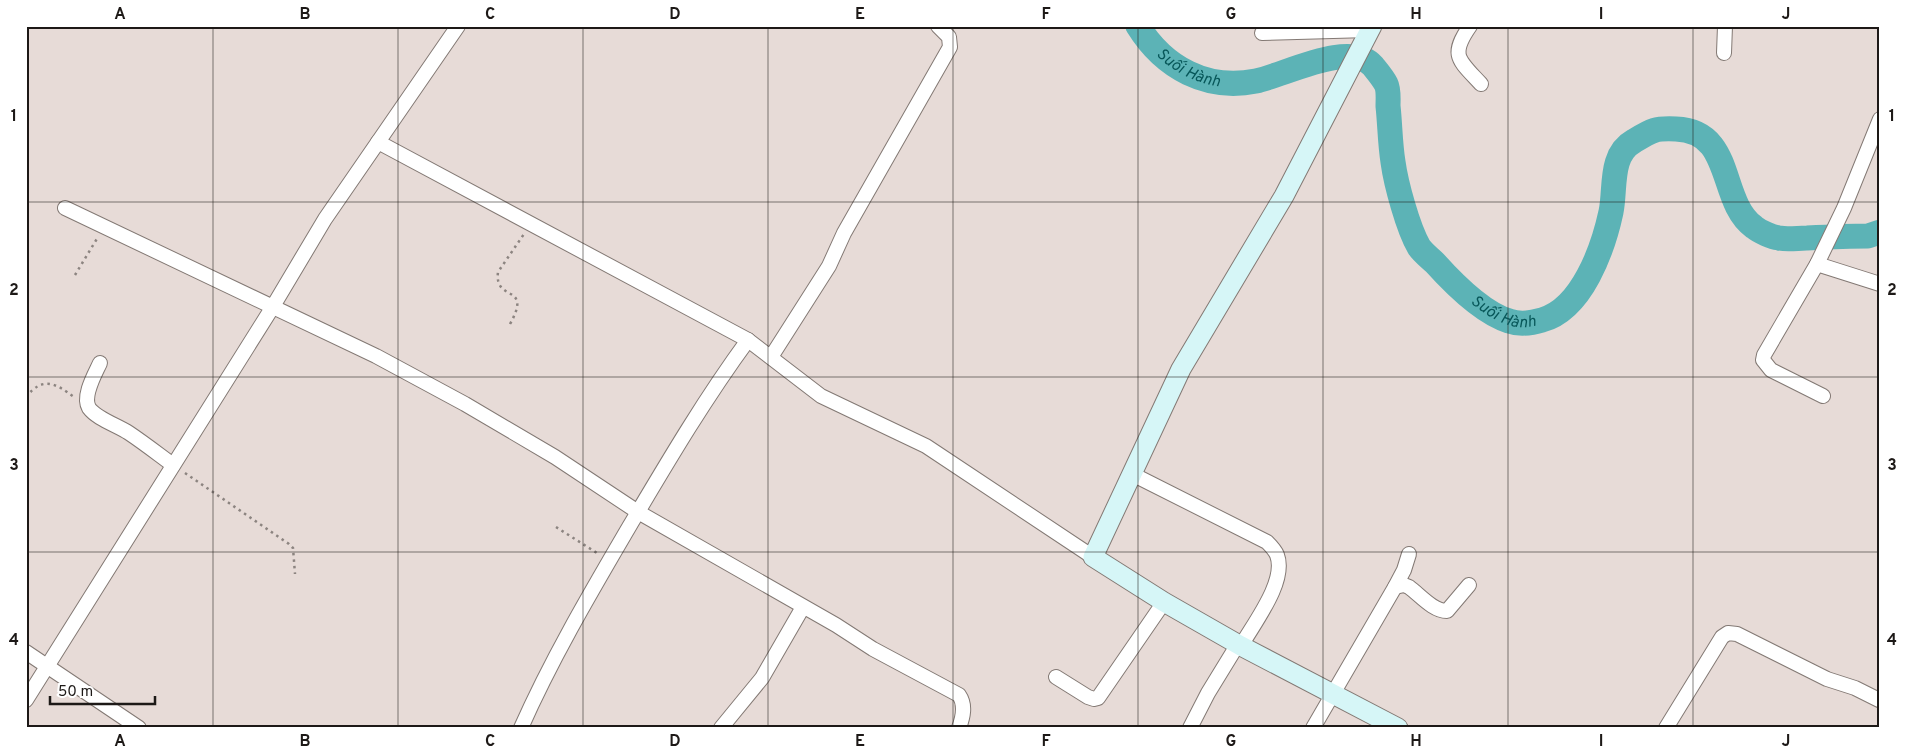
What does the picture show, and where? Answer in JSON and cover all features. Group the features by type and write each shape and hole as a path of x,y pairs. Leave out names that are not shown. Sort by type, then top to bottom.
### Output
{"street":[{"path":"26,700 272,308 324,219 458,26"},
{"path":"771,358 829,266 844,233 950,47 949,37 938,26"},
{"path":"1470,26 1460,42 1458,55 1460,62 1481,84"},
{"path":"1724,53 1725,26"},
{"path":"1093,557 1182,369 1284,196 1370,28 1262,33"},
{"path":"1824,396 1771,370 1763,360 1764,355 1817,264 1844,208 1880,119"},
{"path":"378,142 748,340 821,396 926,446 1164,602 1239,645 1398,728"},
{"path":"65,208 376,356 465,404 555,457 638,512 902,666 959,695 963,707 959,728"},
{"path":"1817,264 1880,284"},
{"path":"521,728 580,610 680,441 721,376 748,340"},
{"path":"100,363 87,400 89,407 100,416 128,432 173,465"},
{"path":"1132,474 1267,542 1275,551 1279,566 1273,590 1208,693 1190,728"},
{"path":"1313,728 1395,587 1404,570 1409,554"},
{"path":"1395,587 1404,585 1409,587 1435,608 1447,611 1469,585"},
{"path":"1056,677 1094,700 1098,698 1164,602"},
{"path":"722,728 762,678 803,607"},
{"path":"1666,728 1722,636 1728,633 1737,634 1827,679 1855,688 1879,700"},
{"path":"26,652 139,728"}],"path":[{"path":"510,324 519,303 516,298 502,289 497,278 498,272 530,222"},
{"path":"75,275 103,230 108,228"},
{"path":"26,397 36,386 48,384 61,388 89,407"},
{"path":"173,465 289,544 293,548 294,574"},
{"path":"556,528 609,561"}],"waterway":[{"name":"Suối Hành","path":"1138,26 1161,54 1174,64 1188,73 1221,83 1256,81 1334,58 1349,57 1363,59 1373,66 1387,86 1391,148 1395,171 1407,218 1419,247 1450,279 1479,304 1499,317 1513,322 1534,322 1556,314 1569,304 1579,291 1596,260 1607,227 1611,212 1617,163 1626,147 1654,130 1676,129 1695,133 1708,142 1717,154 1735,201 1743,215 1759,231 1782,239 1868,236 1880,232"}]}
